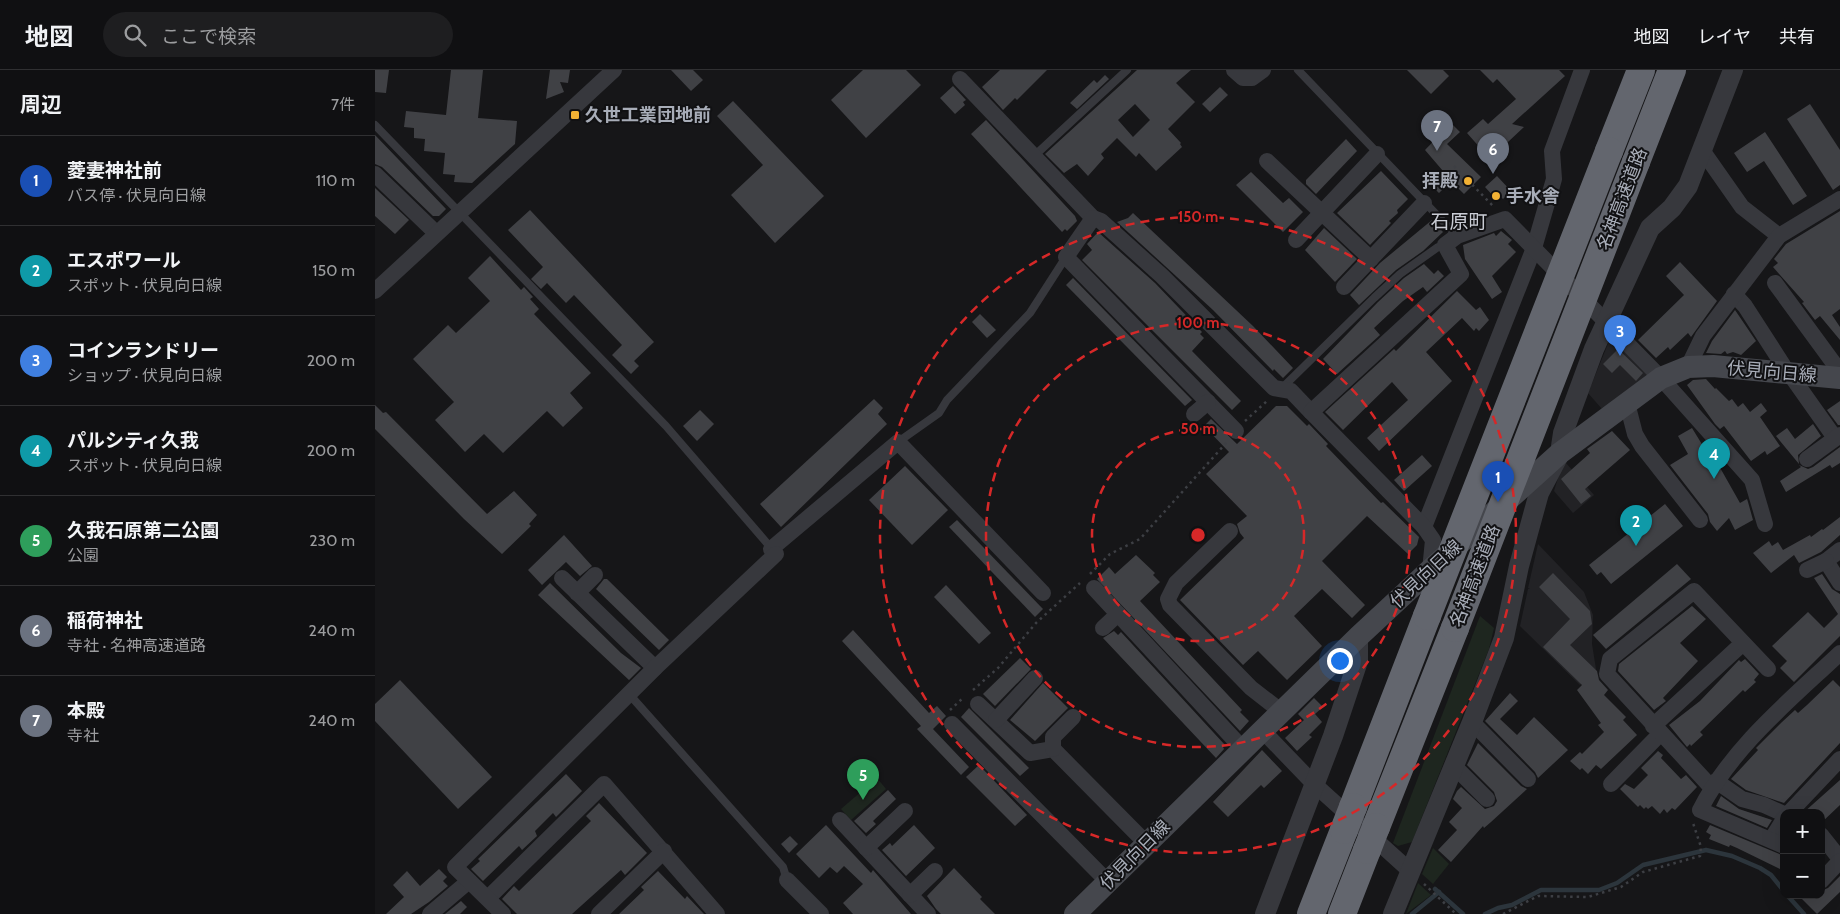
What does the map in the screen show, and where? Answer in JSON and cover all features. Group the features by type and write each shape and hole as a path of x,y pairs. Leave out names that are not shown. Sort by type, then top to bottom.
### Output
{"highway":[{"name":"名神高速道路","path":"1311,914 1641,70"},
{"name":"名神高速道路","path":"1342,914 1672,70"}],"main road":[{"name":"伏見向日線","path":"1075,914 1262,730 1430,570 1560,453 1661,378 1688,367 1713,366 1840,378"}],"street":[{"path":"375,291 458,212 614,70"},
{"path":"1234,70 1243,78 1252,78 1263,70"},
{"path":"1424,527 1534,248 1554,179 1552,151 1582,70"},
{"path":"1393,914 1409,870 1472,722 1504,638 1519,566 1539,493 1560,453 1563,433 1606,322 1650,228 1672,208 1688,186 1733,70"},
{"path":"960,79 1093,218 1101,221 1161,276 1274,388 1291,391 1424,527 1433,540 1430,570"},
{"path":"1702,150 1742,207 1779,236"},
{"path":"1296,240 1377,154"},
{"path":"1267,161 1371,259"},
{"path":"375,174 436,233"},
{"path":"1688,367 1703,336 1733,294 1779,236 1840,199"},
{"path":"1344,287 1424,202"},
{"path":"1093,218 1066,257 1236,431"},
{"path":"1311,412 1461,274 1451,241 1505,219 1661,378 1752,480 1765,524"},
{"path":"1775,283 1838,369 1840,378"},
{"path":"1733,294 1745,306 1783,365 1837,437 1807,459"},
{"path":"1194,414 1208,402"},
{"path":"1627,403 1635,434 1642,446 1700,520"},
{"path":"503,914 455,867 774,552 898,442 1043,593"},
{"path":"1231,531 1176,583 1168,599 1170,605 1251,688 1282,712"},
{"path":"1807,570 1826,562 1840,550"},
{"path":"1826,562 1840,584"},
{"path":"577,593 595,575"},
{"path":"562,578 655,668"},
{"path":"1094,588 1243,749"},
{"path":"1768,669 1694,591 1610,659 1607,674 1657,730 1714,784 1742,799 1764,805 1780,812"},
{"path":"1103,628 1118,614"},
{"path":"1265,914 1358,661 1358,637"},
{"path":"1611,784 1657,730 1743,643"},
{"path":"1777,843 1700,810 1714,784 1735,754 1840,653"},
{"path":"995,720 1035,678"},
{"path":"978,704 1029,753 1053,749"},
{"path":"1073,717 1053,737 1053,749 1146,843"},
{"path":"1472,722 1528,779"},
{"path":"952,724 1108,882"},
{"path":"1262,730 1314,784 1409,870"},
{"path":"1793,809 1840,759"},
{"path":"1452,769 1460,772 1487,799"},
{"path":"488,898 604,784 717,914"},
{"path":"866,848 905,812"},
{"path":"840,820 928,914"},
{"path":"1825,840 1840,860 1825,877"},
{"path":"599,914 664,852"},
{"path":"910,895 935,870"},
{"path":"787,880 821,914"},
{"path":"430,914 469,881"}],"lane":[{"path":"1033,157 1127,70"},
{"path":"1280,389 1393,280 1438,247 1451,241 1424,202 1298,70"},
{"path":"375,125 666,426 774,552"},
{"path":"898,442 939,413 947,400 1030,313 1066,257"},
{"path":"629,694 783,867 787,880"}],"path":[{"path":"1454,166 1505,219"},
{"path":"952,724 948,712 998,668 1036,623 1110,554 1141,539 1236,431 1280,389"},
{"path":"1503,914 1538,896 1588,897 1621,888 1643,872 1700,856 1701,847 1692,825 1700,810"},
{"path":"1433,894 1456,914"}],"shaded area":[{"path":"1612,334 1650,374 1602,409 1588,393"},
{"path":"1566,463 1594,495 1573,513 1554,491 1561,468"},
{"path":"1538,544 1584,592 1593,615 1592,644 1596,669 1580,685 1520,626 1528,589 1530,589 1528,588"},
{"path":"1480,616 1494,628 1489,649 1412,842 1398,846 1393,843"},
{"path":"877,778 886,789 851,820 841,809"},
{"path":"1433,848 1449,864 1433,884 1422,874"},
{"path":"1418,883 1431,895 1406,914"}],"building":[{"path":"375,70 389,70 386,93 375,92"},
{"path":"451,70 483,70 478,118 517,121 515,144 472,183 454,182 455,175 443,174 445,153 424,151 425,139 414,138 414,128 404,127 406,111 446,115"},
{"path":"550,70 570,70 568,83 560,82 564,92 546,99"},
{"path":"671,70 693,70 703,80 691,91"},
{"path":"863,70 906,70 921,85 866,138 831,100"},
{"path":"1000,70 1047,70 1017,100 1015,98 1003,110 982,87"},
{"path":"1137,70 1191,70 1176,83 1195,102 1168,129 1181,143 1182,147 1156,171 1139,153 1136,157 1117,138 1101,154 1104,158 1088,176 1077,164 1064,173 1045,154","holes":["1135,104 1150,120 1133,137 1118,120"]},
{"path":"1407,70 1443,70 1449,76 1431,94"},
{"path":"1480,70 1559,70 1565,76 1512,124 1524,127 1493,156 1485,147 1482,150 1467,133 1483,119 1488,124 1516,99 1497,79 1493,83"},
{"path":"1105,75 1109,79 1077,109 1070,103 1094,80 1097,83"},
{"path":"953,86 966,100 963,102 965,105 955,114 940,98"},
{"path":"1220,87 1228,95 1210,112 1202,104"},
{"path":"733,101 824,196 775,243 731,195 763,165 717,116"},
{"path":"1810,104 1840,150 1840,185 1833,190 1787,119"},
{"path":"986,120 1075,216 1077,221 1067,231 1065,229 1062,232 971,134"},
{"path":"1451,123 1460,132 1447,144 1481,177 1464,194 1451,181 1439,193 1430,184 1443,171 1425,150"},
{"path":"1765,132 1807,196 1793,205 1764,161 1747,172 1734,153"},
{"path":"375,135 446,209 439,216 433,216 382,167 375,164"},
{"path":"1346,139 1357,151 1316,194 1306,184 1306,180"},
{"path":"1381,171 1408,199 1397,210 1398,213 1389,221 1391,223 1370,245 1337,213"},
{"path":"1251,172 1283,203 1289,198 1303,212 1283,232 1236,185"},
{"path":"1497,176 1511,191 1503,199 1500,196 1496,199 1485,187"},
{"path":"375,188 409,220 395,234 375,216"},
{"path":"530,210 654,342 634,361 639,366 631,374 612,355 622,345 574,295 566,303 547,283 541,289 531,279 543,267 508,230"},
{"path":"1840,211 1840,309 1832,315 1840,327 1840,340 1820,316 1815,320 1802,303 1804,302 1773,267 1778,263 1774,259 1786,244"},
{"path":"1133,213 1253,326 1293,368 1283,378 1274,369 1273,371 1213,310 1117,222 1128,218"},
{"path":"1432,220 1443,232 1423,251 1396,270 1359,305 1350,295 1380,263"},
{"path":"1324,228 1357,259 1335,282 1305,250"},
{"path":"1501,231 1512,240 1508,244 1516,252 1492,276 1502,292 1492,299 1465,259 1463,245 1494,233 1496,236"},
{"path":"1098,232 1155,283 1202,332 1200,334 1204,338 1192,351 1241,401 1232,410 1082,260 1092,250 1087,244"},
{"path":"490,256 521,290 524,287 533,297 530,299 539,309 534,314 591,373 570,393 583,408 563,427 547,411 503,453 484,434 465,452 435,420 454,402 413,359 448,325 456,333 490,301 468,278"},
{"path":"1680,262 1717,301 1691,337 1688,333 1670,350 1668,347 1656,358 1638,340 1684,295 1666,276"},
{"path":"1424,264 1434,274 1438,270 1444,276 1427,292 1423,287 1403,301 1374,328 1380,335 1337,374 1323,359 1378,302 1404,278"},
{"path":"1073,278 1192,400 1185,406 1066,285"},
{"path":"1457,291 1476,310 1480,307 1489,320 1479,331 1476,328 1474,331 1462,318 1426,352 1452,381 1379,451 1367,438 1408,400 1392,382 1343,430 1325,412 1394,349 1396,351"},
{"path":"1735,310 1756,341 1741,355 1733,352 1727,354 1725,351 1721,354 1706,353 1712,341"},
{"path":"980,314 996,330 987,338 972,322"},
{"path":"1618,349 1643,373 1636,381 1620,365 1612,373 1603,364"},
{"path":"1706,379 1729,401 1732,399 1738,407 1743,403 1750,412 1761,403 1767,411 1760,417 1780,446 1767,455 1765,451 1751,461 1724,426 1720,429 1715,424 1687,385 1693,380"},
{"path":"874,399 883,408 878,414 887,424 781,527 760,504"},
{"path":"1840,401 1840,425 1838,425 1827,410"},
{"path":"375,405 383,413 386,412 487,514 514,491 537,515 529,524 531,526 502,554 464,519 375,429"},
{"path":"1276,406 1287,406 1307,426 1309,424 1328,444 1326,446 1381,503 1383,502 1419,537 1417,545 1408,554 1367,516 1322,561 1365,605 1352,618 1322,589 1294,616 1322,646 1287,680 1258,651 1243,665 1180,600 1244,538 1237,524 1247,516 1206,474 1229,452 1204,426 1211,419 1237,444"},
{"path":"700,410 714,424 697,441 683,426"},
{"path":"1813,424 1821,436 1798,455 1799,464 1776,436 1787,428 1795,439"},
{"path":"1692,428 1711,459 1714,457 1740,503 1747,499 1753,520 1735,530 1729,518 1717,531 1710,522 1708,514 1670,465 1688,454 1678,436"},
{"path":"1612,431 1630,450 1585,489 1591,496 1581,504 1561,479 1590,453 1587,449"},
{"path":"1840,447 1840,463 1832,468 1830,465 1786,492 1780,481 1801,467 1799,465 1808,469 1813,467"},
{"path":"1422,455 1432,466 1404,491 1394,480"},
{"path":"905,466 948,510 912,545 869,500"},
{"path":"1665,504 1683,526 1611,584 1601,572 1597,575 1589,565"},
{"path":"1840,517 1840,535 1821,552 1799,563 1794,555 1771,573 1753,553 1769,541 1772,546 1778,542 1783,550 1810,535 1811,537"},
{"path":"957,520 1043,609 1035,617 949,527"},
{"path":"564,535 592,566 580,576 566,562 542,585 528,570"},
{"path":"1136,555 1155,573 1153,575 1160,582 1140,601 1242,710 1240,712 1249,721 1240,731 1097,579 1109,567 1115,574"},
{"path":"1677,564 1691,579 1606,649 1593,635"},
{"path":"1553,573 1590,611 1592,624 1570,645 1597,671 1599,680 1608,690 1604,695 1626,717 1623,720 1637,735 1601,769 1596,765 1588,774 1570,761 1580,752 1582,754 1604,732 1598,725 1601,723 1577,690 1582,685 1543,647 1570,619 1539,587"},
{"path":"1822,574 1832,589 1840,594 1840,636 1794,682 1780,668 1787,661 1772,646 1808,612 1824,628 1838,614 1814,578"},
{"path":"604,579 607,579 669,640 659,650 596,589"},
{"path":"550,583 621,653 641,668 629,680 538,595"},
{"path":"946,585 991,633 979,644 934,597"},
{"path":"1692,606 1706,619 1680,643 1698,661 1663,698 1666,701 1654,710 1618,671 1619,664"},
{"path":"853,630 929,713 937,706 946,716 933,729 969,767 961,775 917,729 921,726 842,641"},
{"path":"1114,631 1118,635 1121,632 1225,745 1216,758 1103,638"},
{"path":"1020,658 1031,669 995,706 983,694"},
{"path":"1745,659 1759,674 1754,680 1756,682 1745,692 1743,690 1700,732 1703,735 1691,746 1690,744 1687,747 1669,725 1700,701 1739,660 1741,662"},
{"path":"400,680 492,777 458,809 375,721 375,704"},
{"path":"1833,680 1840,687 1840,743 1784,803 1746,790 1731,779 1758,750 1756,748 1782,722 1795,710 1798,713"},
{"path":"1043,683 1068,708 1035,741 1010,720"},
{"path":"1510,693 1518,701 1500,719 1517,735 1534,717 1568,750 1538,778 1535,772 1485,721"},
{"path":"1314,698 1323,707 1315,714 1322,722 1309,735 1312,737 1297,751 1285,738 1304,720 1298,714"},
{"path":"969,708 1029,768 1020,776 961,717"},
{"path":"1478,743 1521,786 1527,789 1484,828 1483,826 1451,862 1438,850 1457,830 1449,822 1462,808 1453,799 1457,791 1461,787 1485,809 1494,806 1497,801 1494,792 1467,765"},
{"path":"1262,750 1282,771 1264,788 1261,785 1228,817 1213,802"},
{"path":"1658,751 1663,755 1661,758 1681,779 1686,775 1697,787 1675,810 1672,808 1667,813 1664,809 1660,814 1652,806 1648,809 1646,807 1644,809 1640,805 1638,807 1620,789 1625,784 1634,789 1648,775 1641,768"},
{"path":"979,765 1027,815 1015,826 966,777"},
{"path":"566,774 582,791 556,817 553,813 535,831 537,836 522,850 519,846 483,881 471,869 480,861 478,859"},
{"path":"1840,780 1840,805 1825,819 1825,809 1807,809"},
{"path":"888,790 896,799 873,821 876,824 866,833 854,821"},
{"path":"1721,796 1739,809 1772,820 1767,828 1716,806"},
{"path":"599,803 647,853 625,875 621,870 572,914 517,914 502,899 514,886 519,891 591,821 586,816"},
{"path":"826,825 871,873 873,870 911,914 853,914 843,903 863,884 844,866 837,873 830,867 819,878 796,854"},
{"path":"914,825 935,848 906,876 882,850 890,843 892,846"},
{"path":"1710,825 1780,854 1780,869 1730,845 1729,847 1709,839 1711,835 1706,832"},
{"path":"790,836 798,844 789,853 781,844"},
{"path":"954,868 982,897 980,899 995,914 941,914 936,909 927,896"},
{"path":"439,869 447,877 443,881 448,886 411,914 386,914 404,897 393,885 407,871 420,886"},
{"path":"658,871 685,899 687,896 704,914 619,914 644,890 641,887"},
{"path":"1840,876 1840,892 1817,914 1802,899 1825,899 1825,889"},
{"path":"461,901 467,907 460,914 445,914"}],"waterway":[{"path":"1485,914 1498,908 1512,905 1541,890 1599,890 1617,883 1643,865 1706,850 1732,856 1760,868 1771,875 1780,886"},
{"path":"1435,889 1463,914"},
{"path":"1412,914 1439,892"},
{"path":"1791,899 1804,914"}],"place":[{"name":"久世工業団地前","path":"575,115"},
{"name":"本殿","path":"1437,151"},
{"name":"稲荷神社","path":"1493,174"},
{"name":"拝殿","path":"1468,181"},
{"name":"手水舎","path":"1496,196"},
{"name":"コインランドリー","path":"1620,356"},
{"name":"パルシティ久我","path":"1714,479"},
{"name":"菱妻神社前","path":"1498,502"},
{"name":"エスポワール","path":"1636,546"},
{"name":"久我石原第二公園","path":"863,800"}],"district":[{"name":"石原町","path":"1459,221"}]}
